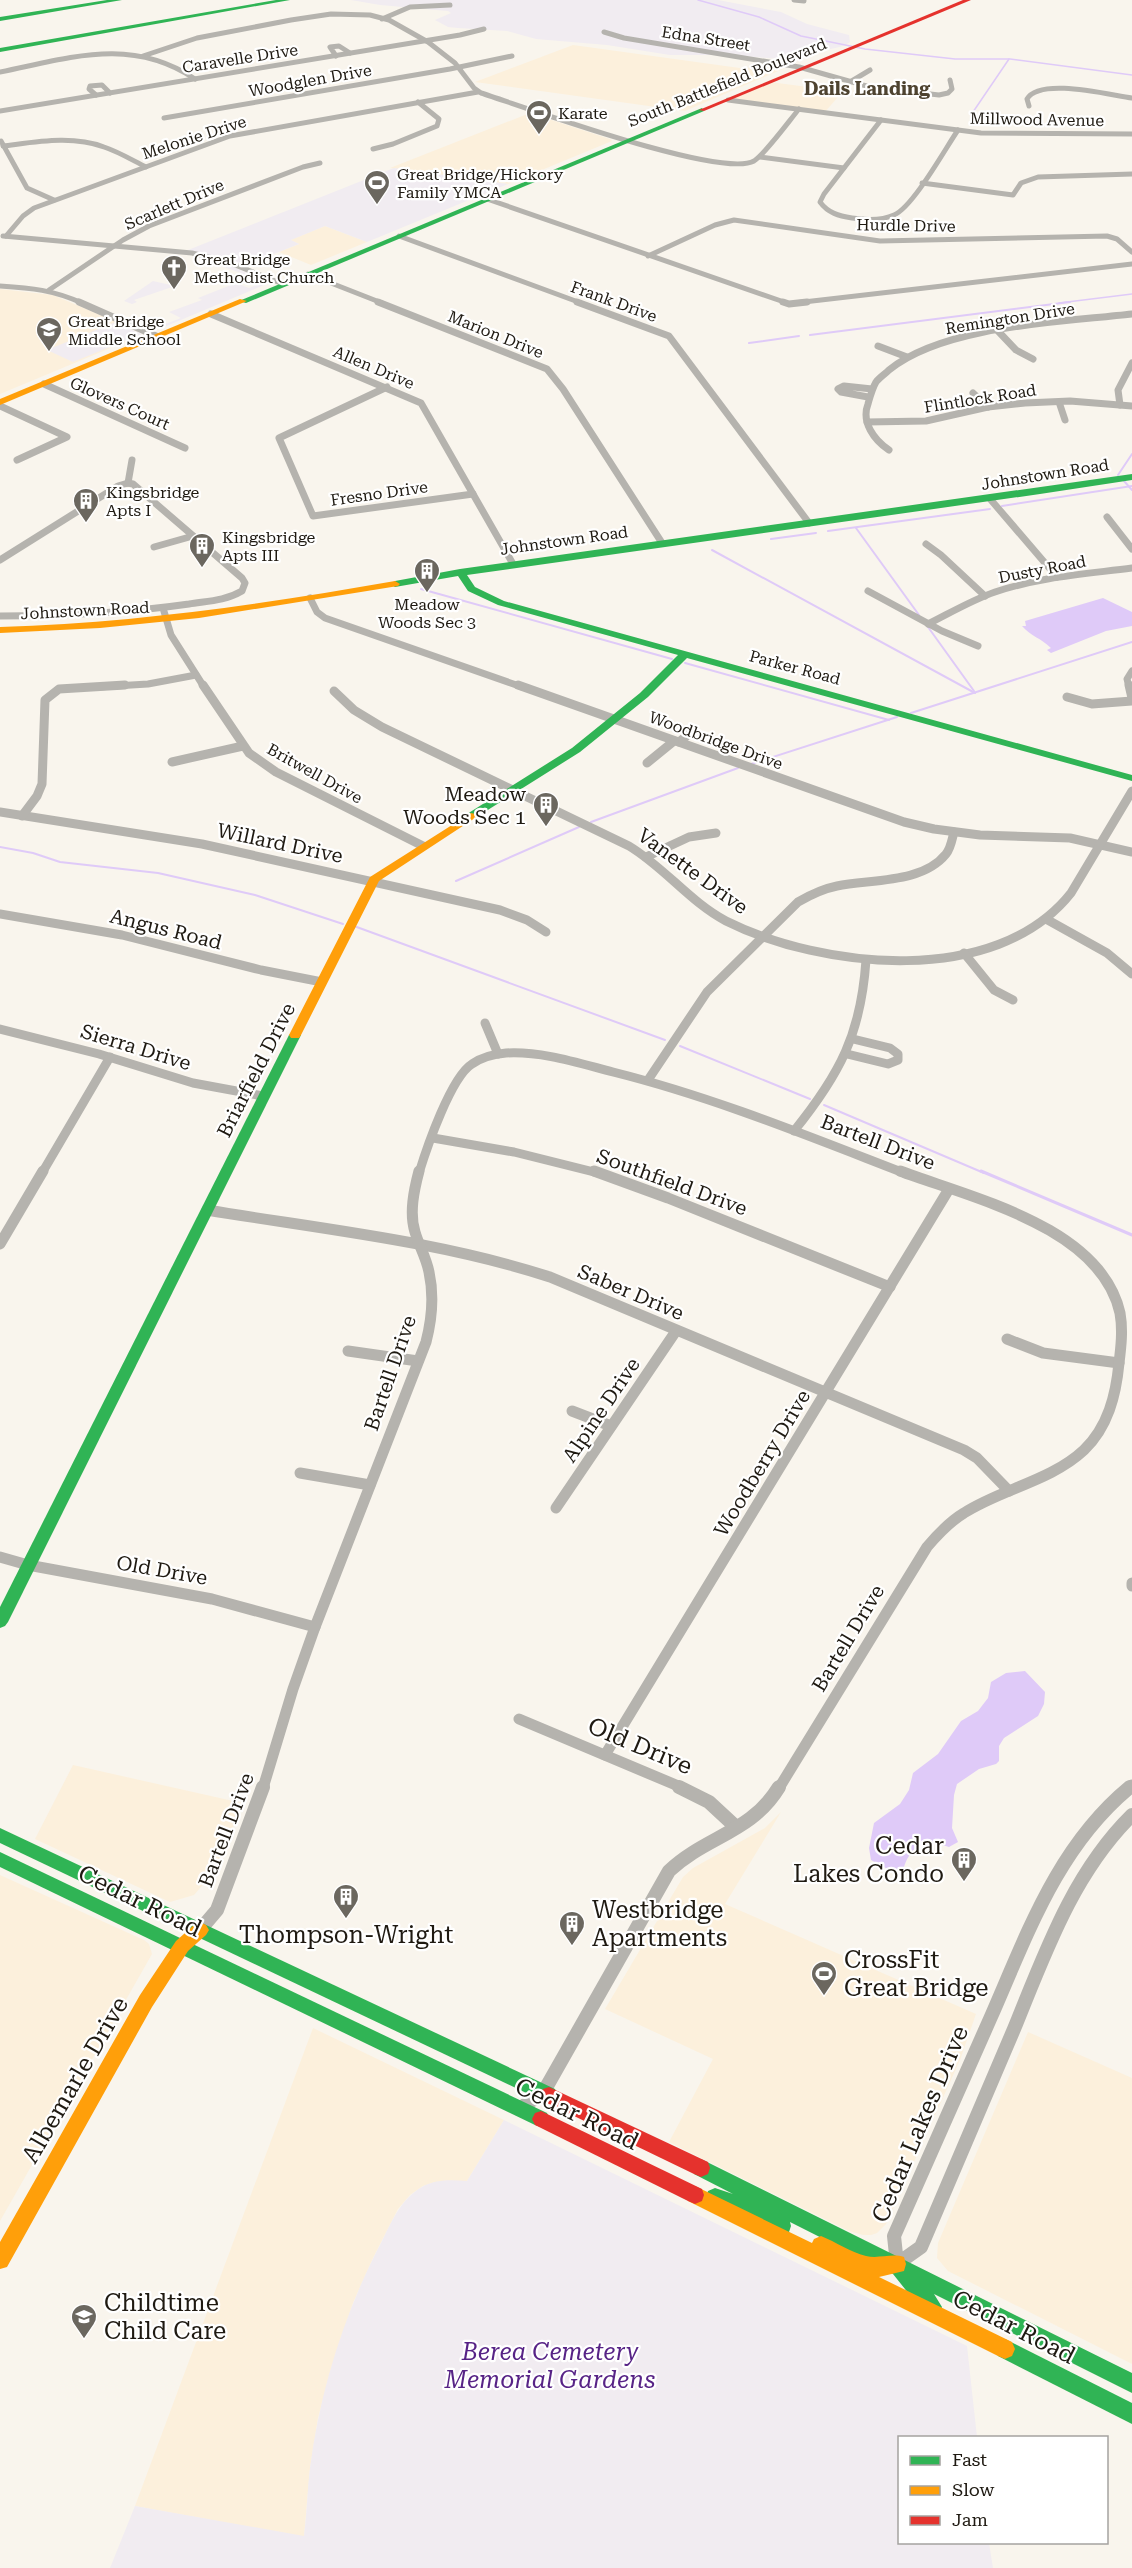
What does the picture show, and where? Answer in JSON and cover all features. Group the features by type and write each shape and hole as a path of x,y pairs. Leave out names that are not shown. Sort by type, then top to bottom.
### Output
{"main road":[{"path":"0,19 119,0"},
{"path":"0,44 257,0"},
{"path":"0,50 287,0"},
{"name":"South Battlefield Boulevard","path":"0,404 156,336 968,0"},
{"name":"Johnstown Road","path":"0,630 89,628 165,615 310,598 513,564 991,500 1132,477"},
{"name":"Parker Road","path":"460,573 462,581 469,589 482,596 1132,778"},
{"name":"Briarfield Drive","path":"0,1622 373,881 382,872 576,750 614,720 685,654"},
{"name":"Cedar Road","path":"0,1835 313,1981 897,2264 1132,2384"},
{"name":"Cedar Road","path":"0,1859 447,2073 518,2110 941,2316 1132,2414"},
{"name":"Albemarle Drive","path":"0,2260 106,2069 182,1946 200,1930"},
{"path":"674,2186 738,2204 868,2267 886,2270 897,2264 914,2288 941,2316"}],"street":[{"path":"794,0 804,1"},
{"path":"382,19 414,6 450,5"},
{"path":"143,56 184,40 312,17 348,15 382,19 404,27 459,67 470,86 478,92 669,154 731,164 748,164 760,156 799,109"},
{"name":"Caravelle Drive","path":"0,111 336,56 484,29"},
{"name":"Edna Street","path":"604,32 624,38 804,68 874,88 934,95 950,91 953,87 950,80"},
{"path":"336,56 330,47 339,46 350,53"},
{"path":"0,72 96,55 143,56 173,64 195,79"},
{"name":"Woodglen Drive","path":"164,118 512,56"},
{"path":"850,82 870,70"},
{"path":"96,95 88,89 90,86 102,86 110,93"},
{"path":"1029,106 1027,99 1032,93 1052,88 1132,98"},
{"name":"Melonie Drive","path":"3,236 27,213 54,200 242,133 478,92"},
{"name":"Millwood Avenue","path":"728,100 958,130 1011,134 1132,134"},
{"path":"373,149 393,144 437,126 439,119 418,102"},
{"path":"881,120 820,202 831,212 852,218 880,218 898,213 922,183 958,130"},
{"path":"54,200 27,188 2,143 52,140 87,142 104,147 146,167"},
{"path":"760,156 844,168"},
{"name":"Scarlett Drive","path":"49,290 115,245 149,226 303,167 320,163"},
{"path":"1035,171 1042,176"},
{"path":"922,183 1013,195 1021,183 1042,176 1132,174"},
{"path":"488,199 774,300 793,304 1132,264"},
{"name":"Hurdle Drive","path":"648,256 731,220 880,241 1107,236 1117,239 1132,252"},
{"path":"3,236 198,254 234,264 283,284"},
{"name":"Frank Drive","path":"399,236 669,336 809,523"},
{"name":"Marion Drive","path":"308,274 547,369 662,543"},
{"path":"0,286 49,290 156,336"},
{"name":"Allen Drive","path":"211,314 421,403 513,564"},
{"name":"Remington Drive","path":"867,422 868,397 872,389 890,368 907,357 954,339 998,331 1132,314"},
{"path":"1122,315 1131,323"},
{"path":"998,331 1016,350 1033,359"},
{"path":"878,346 907,357"},
{"path":"1120,405 1118,390 1132,363"},
{"name":"Glovers Court","path":"44,384 185,448"},
{"path":"868,397 841,392 838,389 844,386 872,389"},
{"name":"Fresno Drive","path":"387,387 279,438 313,516 473,494"},
{"path":"974,393 988,407"},
{"path":"1059,402 1065,420"},
{"name":"Flintlock Road","path":"867,422 926,421 988,407 1059,402 1132,406"},
{"path":"0,404 68,438 17,460"},
{"path":"867,422 875,439 889,450"},
{"path":"128,483 132,460"},
{"path":"0,560 118,486 128,483 133,484 245,583 242,591 228,598 165,615 0,616"},
{"path":"991,500 1058,577"},
{"path":"1107,517 1132,549"},
{"path":"154,547 193,536"},
{"path":"926,544 941,554 961,577 986,596"},
{"name":"Dusty Road","path":"928,624 986,596 1016,586 1058,577 1132,568"},
{"path":"868,591 928,624 978,646"},
{"name":"Woodbridge Drive","path":"310,598 320,615 334,622 885,816 954,832 989,836 1070,838 1132,852"},
{"name":"Britwell Drive","path":"165,615 171,635 243,746 276,772 423,846"},
{"path":"1067,697 1092,704 1132,700 1127,679 1132,671"},
{"path":"22,816 37,796 42,784 45,700 50,694 65,688 148,684 196,675"},
{"name":"Vanette Drive","path":"334,691 344,704 389,730 646,856 705,907 725,920 762,938 811,952 866,960 915,960 964,953 1007,940 1046,919 1063,904 1072,892 1132,791"},
{"path":"647,763 694,730"},
{"path":"172,762 243,746"},
{"name":"Willard Drive","path":"0,812 202,844 373,881 500,910 538,925 546,932"},
{"path":"648,1080 707,992 798,902 815,892 845,883 900,877 927,869 945,855 954,832"},
{"path":"646,856 689,837 716,833"},
{"name":"Angus Road","path":"0,914 85,928 164,945 255,970 322,982"},
{"path":"1046,919 1089,941 1131,971"},
{"path":"964,953 994,990 1013,1000"},
{"path":"794,1131 813,1107 847,1054 865,998 866,960"},
{"path":"485,1023 498,1054"},
{"name":"Sierra Drive","path":"0,1029 193,1083 263,1096"},
{"path":"847,1054 888,1064 898,1060 898,1054 890,1048 853,1039"},
{"name":"Bartell Drive","path":"200,1930 217,1910 227,1887 272,1763 293,1689 315,1627 418,1361 432,1317 428,1268 414,1229 417,1178 460,1075 475,1062 498,1054 533,1055 648,1080 710,1100 948,1189 1042,1226 1071,1243 1090,1259 1114,1295 1120,1313 1119,1363 1113,1407 1093,1440 1064,1465 966,1512 938,1534 927,1547 769,1804 756,1816 685,1856 669,1871 543,2093 518,2110"},
{"path":"0,1244 110,1058"},
{"name":"Southfield Drive","path":"433,1138 524,1154 593,1171 668,1198 890,1287"},
{"name":"Woodberry Drive","path":"605,1755 948,1189"},
{"name":"Saber Drive","path":"207,1210 485,1257 524,1268 590,1293 970,1453 1009,1491"},
{"name":"Alpine Drive","path":"556,1508 676,1331"},
{"path":"1007,1339 1043,1353 1119,1363"},
{"path":"348,1351 418,1361"},
{"path":"572,1411 611,1426"},
{"path":"300,1473 370,1485"},
{"name":"Old Drive","path":"0,1557 28,1565 212,1599 315,1627"},
{"name":"Old Drive","path":"519,1719 698,1795 710,1802 736,1827"},
{"name":"Cedar Lakes Drive","path":"897,2264 894,2236 1046,1893 1067,1852 1094,1820 1132,1785"},
{"path":"897,2264 921,2247 1048,1948 1088,1869 1099,1851 1132,1815"}],"shaded area":[{"path":"573,45 747,69 756,62 785,68 685,111 475,82"},
{"path":"770,82 838,91 838,97 824,113 728,100"},
{"path":"530,113 612,141 508,184 390,168"},
{"path":"325,226 367,242 311,265 279,252 299,244 290,240"},
{"name":"Great Bridge Middle School","path":"0,289 53,295 138,331 137,337 0,394"},
{"path":"1103,598 1132,612 1132,626 1106,631 1051,653 1047,650 1051,648 1022,626 1026,626 1025,621"},
{"path":"1025,1671 1045,1692 1044,1704 1038,1716 1004,1738 999,1746 999,1761 996,1764 979,1769 957,1784 952,1828 958,1842 949,1847 930,1844 916,1848 906,1861 901,1880 895,1873 871,1860 869,1848 874,1823 900,1804 909,1790 913,1773 938,1754 961,1721 978,1711 988,1698 991,1682 1006,1673"},
{"path":"73,1765 242,1803 224,1852 206,1881 194,1895 170,1902 35,1839"},
{"path":"781,1812 725,1904 976,2014 960,2060 886,2224 877,2233 871,2235 849,2231 669,2142 713,2059 605,2009 683,1877 693,1868 765,1828"},
{"path":"0,1875 144,1940 149,1944 152,1954 0,2221"},
{"path":"313,2028 504,2120 467,2181 435,2182 423,2186 410,2195 398,2209 373,2258 353,2303 331,2369 318,2418 310,2468 304,2537 135,2506"},
{"path":"1028,2032 1132,2078 1132,2364 948,2271 937,2258 938,2243"}],"green space":[{"path":"351,0 718,0 781,12 807,24 849,35 850,42 794,60 729,55 670,55 607,45 536,39 507,31 448,27 435,20 451,13 448,11"},
{"name":"Great Bridge/Hickory Family YMCA","path":"394,168 508,184 367,242 325,226 291,240 299,244 246,265 188,250"},
{"path":"227,264 269,283 164,327 152,329 141,325 150,321 147,324 163,325 181,318 169,312 202,300 198,298 236,283 249,288 262,283 243,274 238,276 241,273 215,266"},
{"path":"153,281 175,286 134,300 137,302 132,304 124,301"},
{"path":"113,323 142,334 73,362 47,350"},
{"name":"Berea Cemetery Memorial Gardens","path":"504,2120 967,2346 977,2436 898,2436 898,2544 989,2544 993,2568 110,2568 135,2506 304,2536 314,2439 327,2380 346,2323 369,2268 394,2218 408,2198 422,2187 438,2181 467,2181"}],"waterway":[{"path":"698,0 759,17 801,36 865,49 955,59 1009,59"},
{"path":"973,112 1009,59"},
{"path":"1009,59 1132,75"},
{"path":"1059,303 1132,294"},
{"path":"810,335 1070,302"},
{"path":"749,343 799,336"},
{"path":"1118,475 1132,454"},
{"path":"1124,481 1129,486"},
{"path":"1002,506 1129,486"},
{"path":"1129,486 1132,490"},
{"path":"828,531 990,509"},
{"path":"856,528 919,615"},
{"path":"771,539 816,533"},
{"path":"712,550 974,693"},
{"path":"421,589 672,659"},
{"path":"928,627 974,691"},
{"path":"974,693 1132,642"},
{"path":"685,663 888,720"},
{"path":"911,713 974,693"},
{"path":"888,720 897,717"},
{"path":"751,764 888,720"},
{"path":"591,822 738,768"},
{"path":"456,881 579,827"},
{"path":"0,847 33,853 60,862 158,873 255,895 343,924"},
{"path":"354,926 665,1040"},
{"path":"680,1046 810,1099"},
{"path":"824,1105 984,1173"},
{"path":"981,1171 1132,1235"}],"traffic: fast":[{"path":"0,19 119,0"},
{"path":"0,50 287,0"},
{"path":"243,301 702,110"},
{"path":"395,584 579,555 1132,477"},
{"path":"460,572 471,589 501,603 1132,778"},
{"path":"471,816 576,750 644,695 685,654"},
{"path":"0,1622 295,1035"},
{"path":"0,1835 549,2095"},
{"path":"0,1859 541,2119"},
{"path":"701,2168 1132,2383"},
{"path":"715,2197 738,2204 782,2226"},
{"path":"898,2265 932,2307"},
{"path":"1005,2349 1132,2414"}],"traffic: slow":[{"path":"0,402 243,301"},
{"path":"0,630 150,621 297,601 395,584"},
{"path":"295,1035 374,879 471,816"},
{"path":"0,2260 146,2001 182,1946 200,1930"},
{"path":"695,2195 1005,2349"},
{"path":"821,2245 867,2266 887,2267 897,2264"}],"traffic: jam":[{"path":"702,110 968,0"},
{"path":"549,2095 701,2168"},
{"path":"541,2119 695,2195"}],"place":[{"name":"Karate","path":"539,136"},
{"name":"Great Bridge/Hickory Family YMCA","path":"377,206"},
{"name":"Great Bridge Methodist Church","path":"174,291"},
{"name":"Great Bridge Middle School","path":"49,353"},
{"name":"Kingsbridge Apts I","path":"86,524"},
{"name":"Kingsbridge Apts III","path":"202,569"},
{"name":"Meadow Woods Sec 3","path":"427,594"},
{"name":"Meadow Woods Sec 1","path":"546,828"},
{"name":"Cedar Lakes Condo","path":"964,1883"},
{"name":"Thompson-Wright","path":"346,1920"},
{"name":"Westbridge Apartments","path":"572,1947"},
{"name":"CrossFit Great Bridge","path":"824,1997"},
{"name":"Childtime Child Care","path":"84,2340"}],"district":[{"name":"Dails Landing","path":"867,89"}]}
